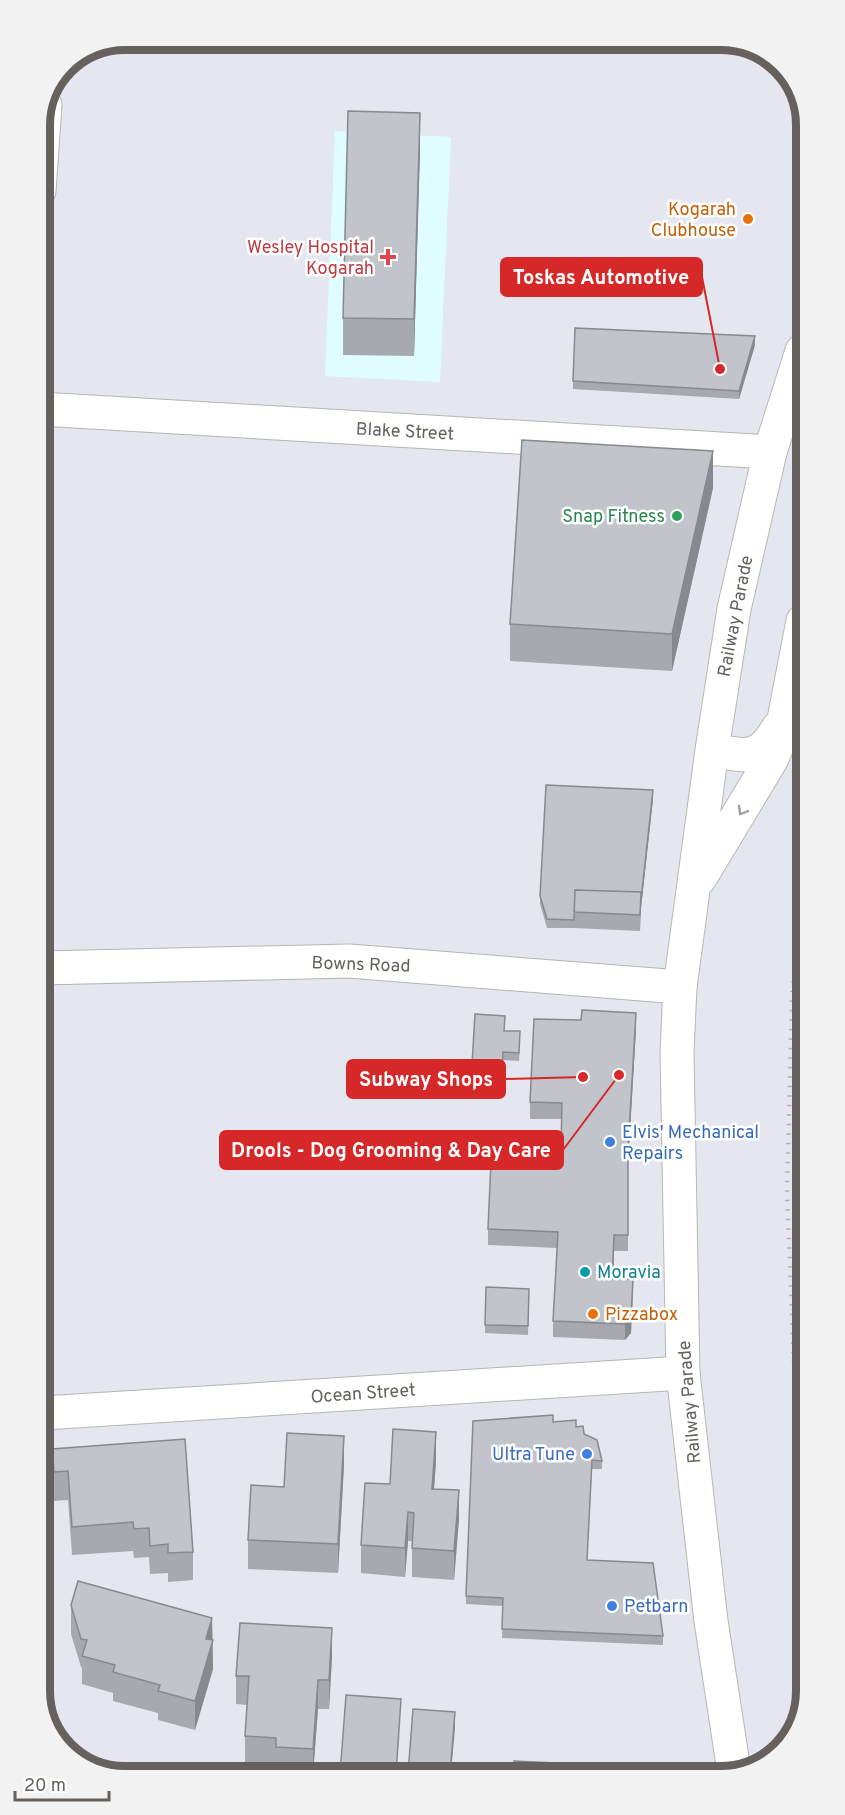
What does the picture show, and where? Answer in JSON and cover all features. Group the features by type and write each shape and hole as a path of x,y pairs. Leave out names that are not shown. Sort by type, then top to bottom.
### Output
{"street":[{"name":"Railway Parade","path":"733,1765 711,1621 683,1373 677,1052 680,987 712,750 734,609 770,452 796,370"},
{"name":"Blake Street","path":"50,410 770,452"},
{"name":"Railway Parade","path":"695,887 771,760 780,740 796,659"},
{"path":"712,750 747,756 755,754 774,735 786,713"},
{"name":"Bowns Road","path":"50,968 349,961 680,987"},
{"name":"Ocean Street","path":"50,1413 683,1373"}],"shaded area":[{"name":"Wesley Hospital Kogarah","path":"335,131 451,137 440,382 325,376"}],"building":[{"path":"348,111 420,113 414,319 343,318"},
{"path":"575,328 755,336 739,391 573,381"},
{"path":"522,440 713,451 672,634 510,624"},
{"path":"546,785 653,790 641,900 641,892 575,890 574,920 547,919 540,896"},
{"path":"575,890 641,892 640,915 574,912"},
{"path":"582,1010 636,1013 628,1149 628,1235 614,1235 612,1279 633,1279 631,1317 625,1324 553,1321 558,1232 488,1229 491,1161 542,1163 543,1147 561,1147 562,1103 530,1102 534,1019 581,1020"},
{"path":"475,1014 505,1016 504,1031 520,1031 519,1053 503,1052 501,1083 471,1081"},
{"path":"486,1287 529,1289 528,1326 485,1325"},
{"path":"553,1415 553,1422 576,1420 576,1427 583,1426 584,1434 597,1440 602,1461 592,1460 587,1560 653,1563 663,1636 502,1629 503,1598 466,1596 473,1421"},
{"path":"393,1429 436,1432 432,1489 459,1490 454,1551 412,1548 414,1513 408,1512 405,1548 361,1545 365,1483 390,1484"},
{"path":"287,1433 344,1436 338,1544 248,1540 251,1485 284,1487"},
{"path":"185,1439 193,1552 168,1553 168,1544 150,1546 149,1528 134,1529 133,1522 72,1527 68,1471 54,1472 52,1449"},
{"path":"78,1581 212,1618 206,1639 213,1640 195,1701 158,1691 160,1685 113,1672 115,1665 82,1656 87,1640 81,1639 71,1605"},
{"path":"240,1623 332,1628 329,1680 318,1680 313,1749 276,1747 276,1738 245,1736 249,1676 236,1676"},
{"path":"346,1695 401,1699 397,1765 341,1765"},
{"path":"413,1709 455,1712 451,1766 409,1765"},
{"path":"514,1761 556,1763 556,1766 514,1766"}],"railway":[{"path":"796,960 792,996 787,1193 796,1413"}],"place":[{"name":"Kogarah Clubhouse","path":"748,219"},
{"name":"Wesley Hospital Kogarah","path":"388,257"},
{"name":"Toskas Automotive","path":"720,369"},
{"name":"Snap Fitness","path":"677,516"},
{"name":"Drools - Dog Grooming & Day Care","path":"619,1075"},
{"name":"Subway Shops","path":"583,1077"},
{"name":"Elvis' Mechanical Repairs","path":"610,1142"},
{"name":"Moravia","path":"585,1272"},
{"name":"Pizzabox","path":"593,1314"},
{"name":"Ultra Tune","path":"587,1454"},
{"name":"Petbarn","path":"612,1606"}]}
